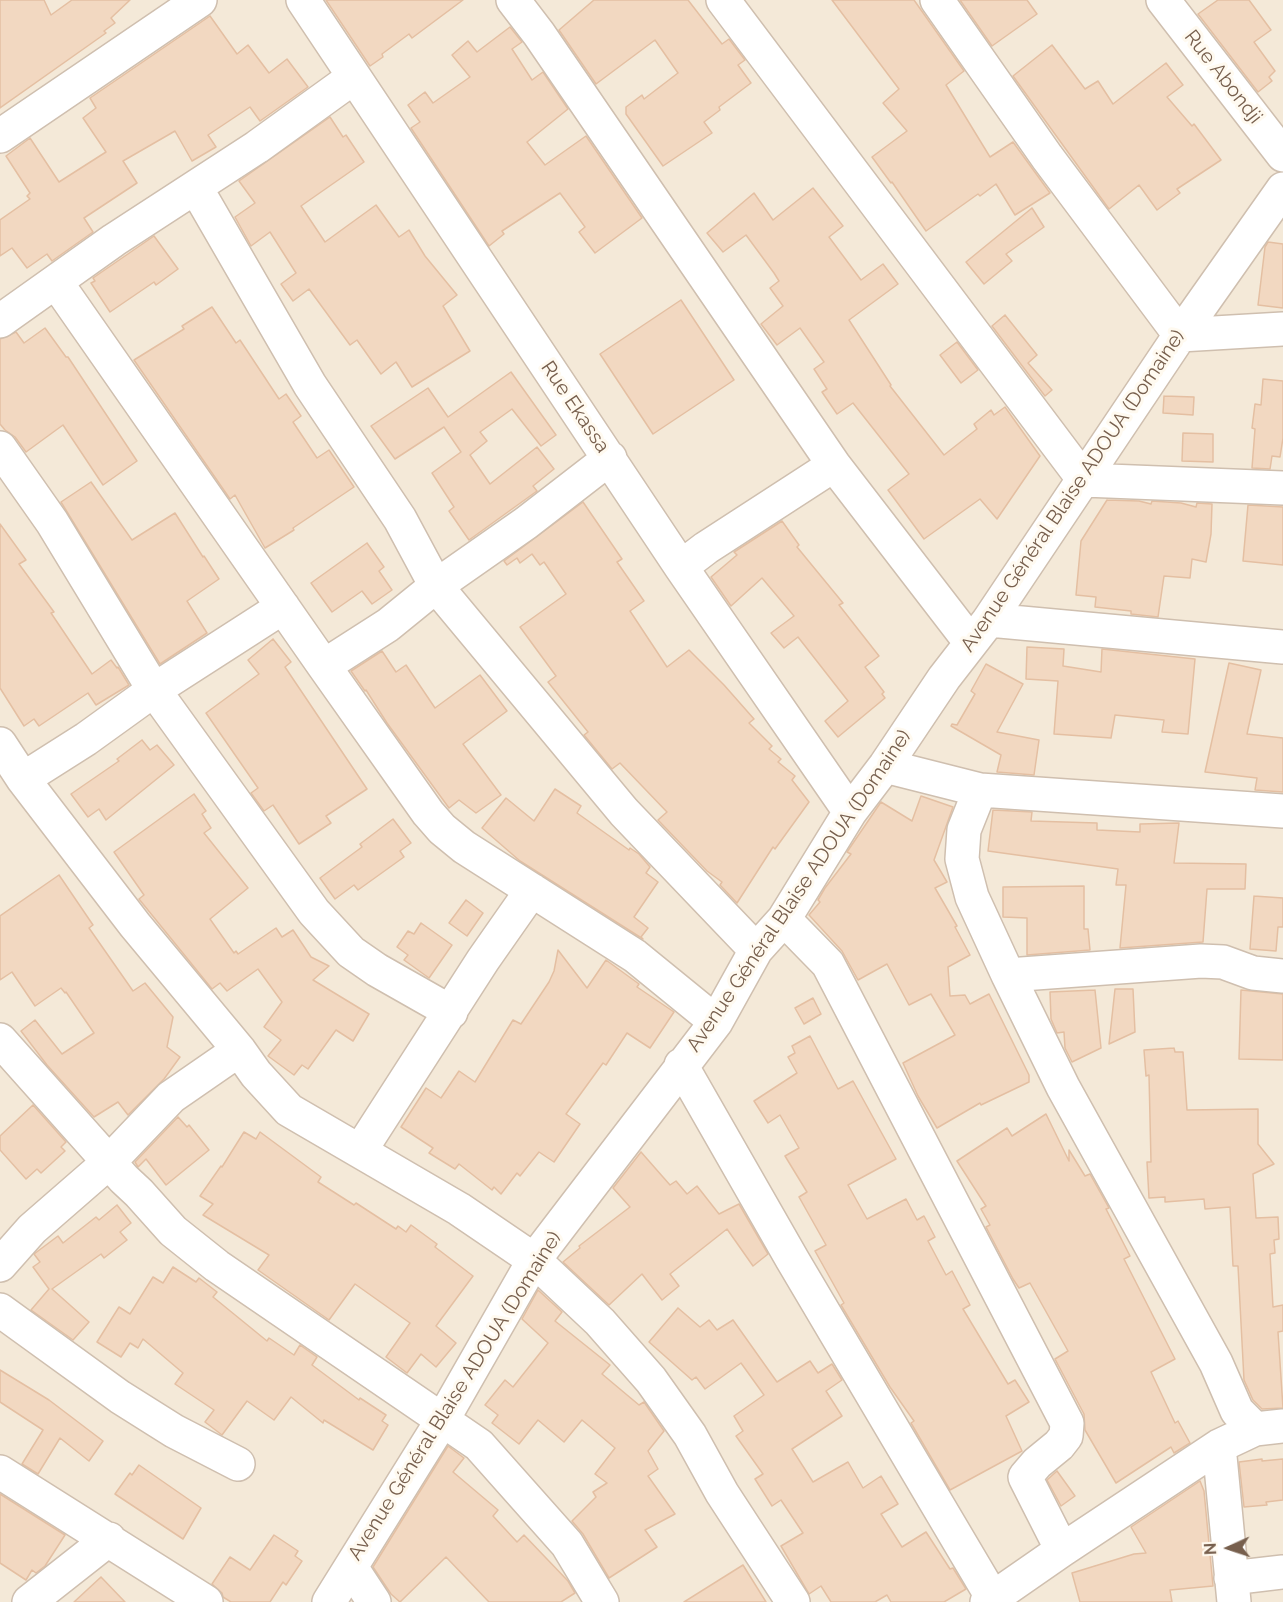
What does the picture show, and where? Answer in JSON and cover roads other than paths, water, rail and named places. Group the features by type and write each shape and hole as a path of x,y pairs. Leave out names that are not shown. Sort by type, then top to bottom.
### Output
{"street":[{"path":"0,136 200,0"},
{"name":"Rue Ekassa","path":"303,0 681,567 850,812"},
{"path":"513,0 539,34 834,465 980,631 1283,647"},
{"path":"723,0 1084,480 1283,488"},
{"path":"937,0 1047,157 1180,335 1283,329"},
{"name":"Rue Abondji","path":"1163,0 1283,154"},
{"path":"0,321 114,240 257,147 354,76"},
{"path":"196,188 310,385 400,519 436,586 624,812 756,950"},
{"name":"Avenue Général Blaise ADOUA (Domaine)","path":"328,1602 443,1419 534,1260 716,1022 756,950 784,919 850,812 885,766 920,711 980,631 1180,335 1283,189"},
{"path":"56,282 324,666 442,829 464,847 635,957 716,1022"},
{"path":"0,448 52,522 154,690 314,912 351,952 376,970 451,1012"},
{"path":"324,666 388,625 436,586 526,523 610,458"},
{"path":"681,567 706,548 834,465"},
{"path":"23,778 86,739 154,690 283,607"},
{"path":"0,744 23,778 135,925 239,1050 256,1074 289,1110 459,1209 534,1260 600,1322 651,1380 690,1435 722,1493 793,1602"},
{"path":"885,766 980,790 1283,811"},
{"path":"980,790 964,831 962,859 972,897 1063,1087 1216,1363 1237,1411 1269,1428"},
{"path":"360,1151 483,960 532,890"},
{"path":"784,919 828,964 1067,1423 1066,1436 1059,1445 1037,1463 1025,1477 1062,1550"},
{"path":"1008,975 1201,961 1223,962 1253,973 1283,976"},
{"path":"0,1040 173,1231 217,1266 479,1445 567,1544 602,1602"},
{"path":"0,1265 32,1229 109,1162 171,1097 239,1050"},
{"path":"681,1065 992,1601 1062,1550 1219,1446 1269,1428"},
{"path":"0,1310 120,1397 174,1431 238,1464"},
{"path":"1219,1446 1232,1590 1283,1572"},
{"path":"0,1472 206,1602"},
{"path":"29,1602 109,1539"},
{"path":"351,1567 374,1602"}]}
